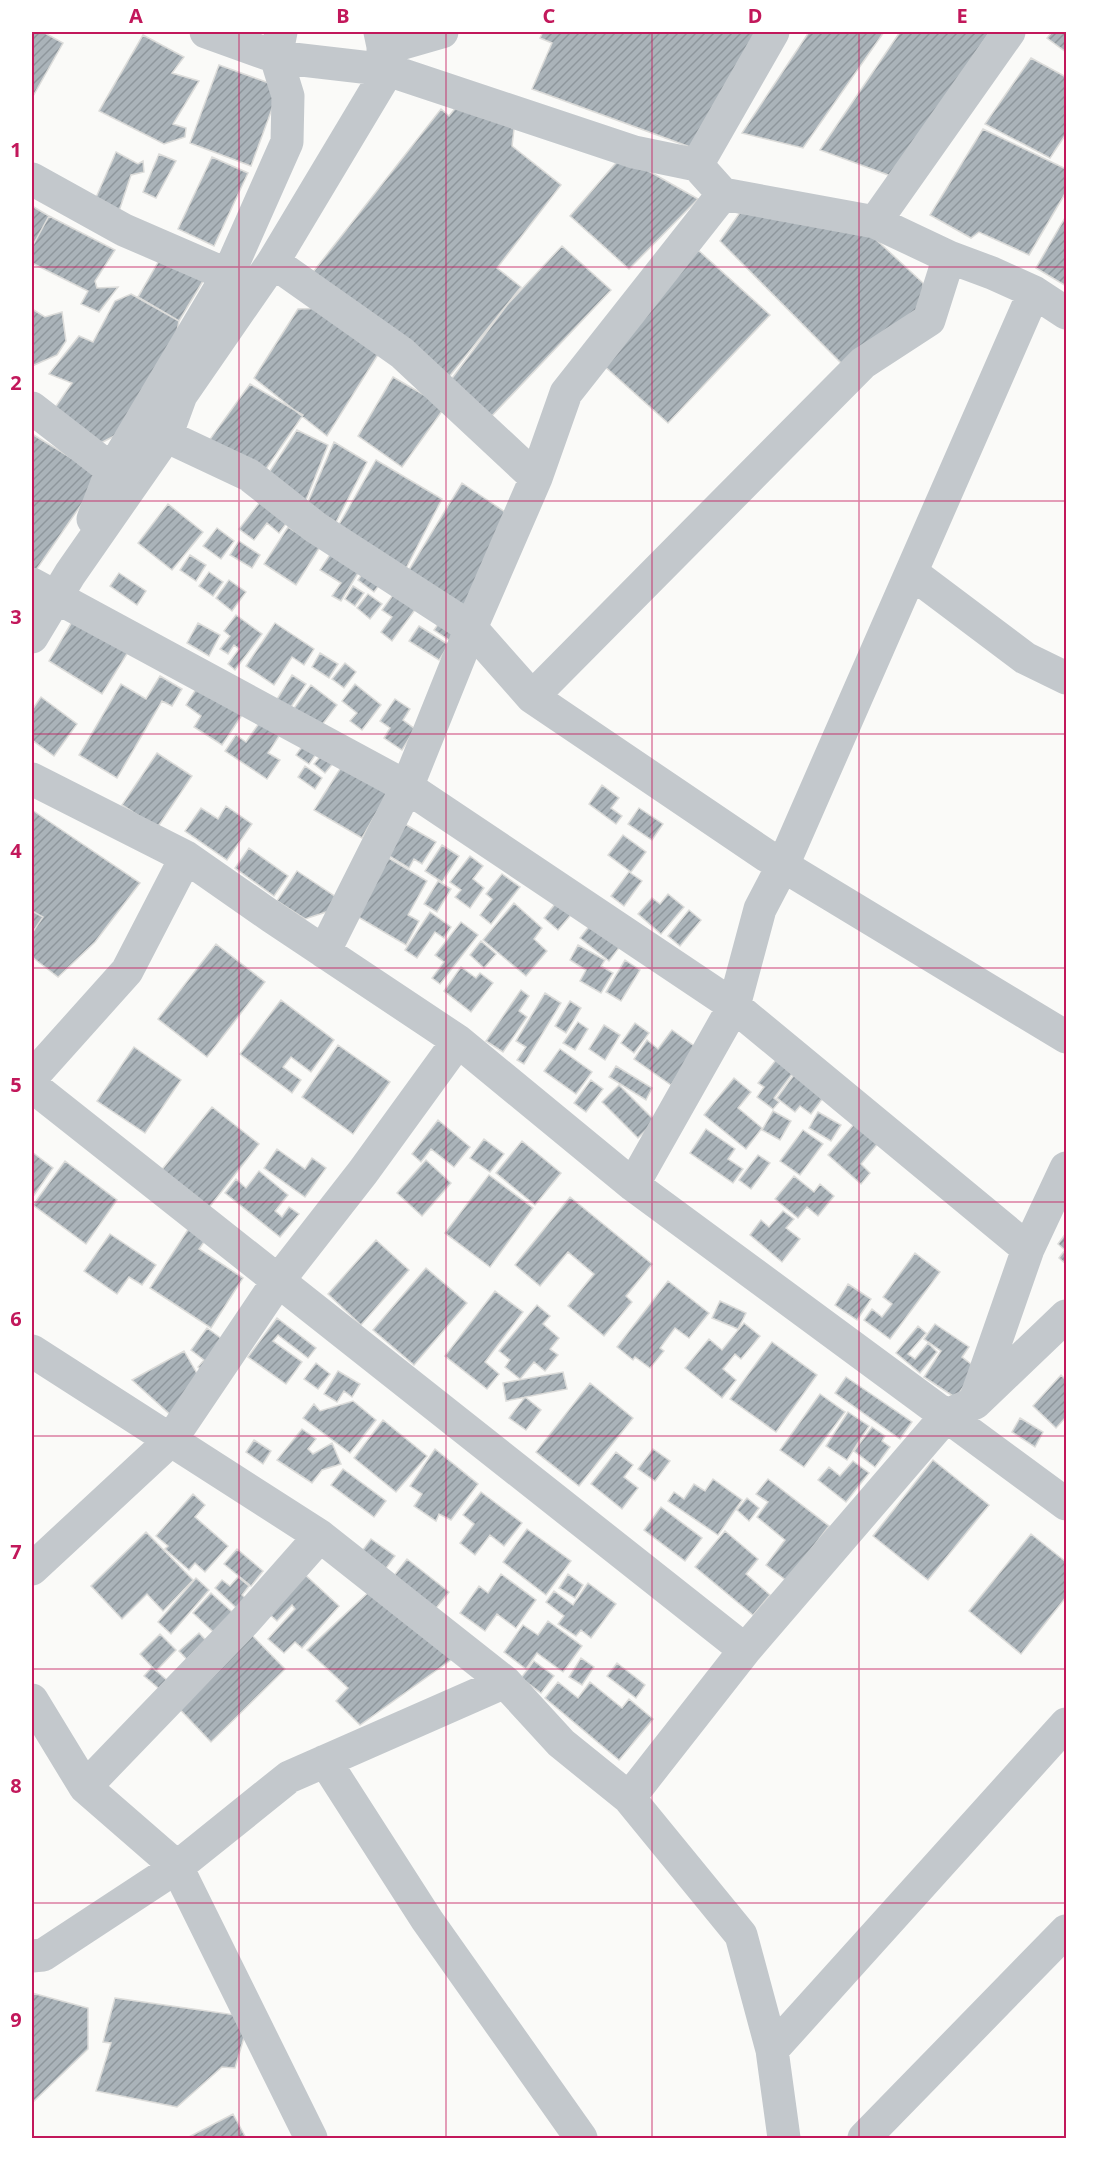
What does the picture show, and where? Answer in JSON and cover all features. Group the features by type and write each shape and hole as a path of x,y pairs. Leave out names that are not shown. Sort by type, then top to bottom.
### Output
{"street":[{"path":"206,32 279,44 384,50 634,152 696,165 723,194 875,222 949,257 1034,292 1066,314"},
{"path":"53,585 166,436 181,395 273,262 384,50 442,32"},
{"path":"696,165 773,32"},
{"path":"875,222 1009,32"},
{"path":"32,637 53,585 112,470 228,275 287,142 288,96 279,44"},
{"path":"32,179 124,230 228,275"},
{"path":"324,952 407,788 471,628 536,478 566,393 723,194"},
{"path":"532,697 863,363 929,320 949,257"},
{"path":"273,262 402,353 536,478"},
{"path":"633,1185 734,1006 760,909 783,866 1034,292"},
{"path":"32,408 112,470"},
{"path":"166,436 249,475 315,526 471,628 532,697 783,866 1066,1037"},
{"path":"912,573 1025,658 1066,678"},
{"path":"53,585 407,788 734,1006 1028,1249"},
{"path":"32,779 186,857 458,1041 633,1185 961,1409 1066,1504"},
{"path":"32,1077 127,971 186,857"},
{"path":"32,1569 170,1442 278,1281 363,1172 458,1041"},
{"path":"32,1086 745,1650"},
{"path":"961,1409 1028,1249 1066,1168"},
{"path":"629,1798 745,1650 961,1409 1066,1316"},
{"path":"32,1351 170,1442 320,1536 505,1682 561,1743 629,1798 741,1935 772,2050 784,2139"},
{"path":"85,1787 244,1622 320,1536"},
{"path":"32,1956 43,1955 177,1867 289,1777 505,1682"},
{"path":"32,1700 85,1787 177,1867 310,2139"},
{"path":"772,2050 1066,1724"},
{"path":"325,1761 427,1920 581,2139"},
{"path":"864,2139 1066,1931"}],"building":[{"path":"32,32 43,32 63,43 32,98"},
{"path":"543,32 760,32 690,147 532,89 552,43 540,38"},
{"path":"809,32 884,32 803,148 742,133"},
{"path":"900,32 990,32 891,176 820,150"},
{"path":"1052,32 1066,32 1066,52 1047,38"},
{"path":"143,35 184,57 172,73 199,81 173,124 186,128 185,137 164,144 99,111"},
{"path":"1031,58 1066,77 1066,134 1050,158 985,124"},
{"path":"219,65 280,87 251,166 190,143"},
{"path":"461,101 514,129 512,146 561,185 497,268 521,287 444,383 310,276 441,109 449,116"},
{"path":"983,129 1066,169 1066,192 1029,255 979,232 971,238 930,215"},
{"path":"116,152 138,164 143,161 144,172 131,175 119,211 94,202"},
{"path":"159,154 176,161 156,198 143,192"},
{"path":"622,156 698,199 629,269 570,216"},
{"path":"212,157 248,173 214,246 178,229"},
{"path":"746,204 857,222 923,283 926,314 847,369 720,241"},
{"path":"32,206 49,216 32,247"},
{"path":"49,216 115,250 95,281 97,288 118,287 99,312 81,304 88,291 32,263 32,247"},
{"path":"1066,216 1066,286 1036,268"},
{"path":"562,246 611,290 487,421 450,381 507,305"},
{"path":"698,250 770,315 668,423 602,364"},
{"path":"164,252 206,276 179,321 138,297"},
{"path":"131,294 179,321 175,341 124,431 93,447 50,415 72,383 49,374 79,336 93,342 115,301"},
{"path":"331,308 381,350 327,436 254,378 298,309"},
{"path":"32,309 45,317 62,312 66,341 57,355 32,366"},
{"path":"393,377 445,407 402,467 358,436"},
{"path":"250,384 303,415 257,482 208,442"},
{"path":"297,430 328,445 304,505 264,480"},
{"path":"32,434 101,476 34,573 32,570"},
{"path":"334,442 367,462 332,530 305,509"},
{"path":"376,460 442,499 403,574 337,528"},
{"path":"462,483 514,518 462,612 404,578"},
{"path":"264,497 291,517 279,533 267,523 254,540 239,529"},
{"path":"168,504 203,532 172,570 138,543"},
{"path":"288,527 320,547 296,585 264,564"},
{"path":"217,528 234,541 221,559 203,546"},
{"path":"239,541 260,555 252,568 230,555"},
{"path":"335,547 363,565 341,601 332,596 341,583 320,570"},
{"path":"190,555 206,565 196,581 180,570"},
{"path":"369,564 386,576 374,592 358,580"},
{"path":"209,572 223,582 213,596 199,586"},
{"path":"119,573 146,591 137,605 110,586"},
{"path":"229,580 246,592 232,611 216,598"},
{"path":"353,586 364,593 355,606 345,599"},
{"path":"399,587 420,603 392,641 381,632 392,617 382,610"},
{"path":"368,594 382,604 370,619 357,608"},
{"path":"445,614 462,626 452,642 434,630"},
{"path":"76,615 130,649 102,694 49,661"},
{"path":"236,615 262,634 235,670 228,664 239,649 234,645 228,654 220,649 230,636 224,631"},
{"path":"198,623 220,635 209,656 187,643"},
{"path":"275,623 314,649 304,665 292,657 274,685 246,666"},
{"path":"419,626 449,645 439,660 409,641"},
{"path":"320,653 338,664 329,678 312,667"},
{"path":"345,663 356,672 344,688 332,679"},
{"path":"292,675 306,684 287,713 274,704"},
{"path":"160,676 182,689 172,706 162,701 117,778 79,755 121,684 146,699"},
{"path":"355,684 381,705 362,730 350,721 357,713 342,701"},
{"path":"311,685 337,705 315,734 289,715"},
{"path":"198,686 248,706 222,745 194,727 201,716 186,705"},
{"path":"41,697 77,724 54,756 32,740 32,710"},
{"path":"395,699 410,709 403,720 415,729 402,750 384,738 390,728 380,721"},
{"path":"262,719 281,733 268,753 280,760 267,779 225,751 236,735 246,742"},
{"path":"310,735 323,744 309,764 296,755"},
{"path":"157,753 192,776 157,828 122,805"},
{"path":"323,753 334,762 325,773 314,764"},
{"path":"305,766 322,778 315,789 298,777"},
{"path":"342,766 388,793 362,838 314,810"},
{"path":"602,785 619,798 611,808 622,816 616,824 589,804"},
{"path":"226,806 252,824 227,860 185,831 201,808 218,819"},
{"path":"639,808 663,824 652,840 628,824"},
{"path":"32,810 140,883 95,942 58,977 32,957"},
{"path":"403,823 436,842 422,864 414,859 409,868 386,854"},
{"path":"623,835 646,852 631,872 608,855"},
{"path":"442,845 459,856 442,882 425,871"},
{"path":"249,848 288,876 274,896 235,868"},
{"path":"470,856 483,866 473,879 484,888 470,908 455,897 461,890 450,882"},
{"path":"387,857 427,881 408,915 419,921 406,945 353,914"},
{"path":"297,871 339,899 329,911 305,919 277,901"},
{"path":"629,872 642,881 624,906 611,896"},
{"path":"502,874 520,887 491,924 480,915 492,899 486,894"},
{"path":"438,881 451,889 437,912 424,904"},
{"path":"668,894 684,907 661,934 638,914 652,898 660,904"},
{"path":"559,899 574,911 558,930 544,918"},
{"path":"514,903 542,928 534,939 547,951 526,976 483,940"},
{"path":"689,910 701,920 680,946 668,936"},
{"path":"32,911 43,917 32,933"},
{"path":"430,912 451,927 444,938 435,932 417,958 405,950"},
{"path":"598,915 627,937 609,961 580,938"},
{"path":"461,922 478,935 440,984 432,978 444,962 435,955"},
{"path":"481,941 496,954 484,968 470,955"},
{"path":"216,944 265,982 207,1057 158,1019"},
{"path":"578,945 605,960 601,966 613,973 601,993 580,981 586,970 570,960"},
{"path":"625,960 640,970 621,1001 606,992"},
{"path":"461,967 476,978 480,973 493,983 471,1012 444,991"},
{"path":"521,990 529,996 519,1011 527,1017 503,1052 486,1041"},
{"path":"545,993 561,1003 524,1064 517,1060 526,1047 516,1041"},
{"path":"281,1000 334,1040 311,1072 291,1057 283,1067 301,1080 292,1093 240,1054"},
{"path":"570,1001 581,1008 566,1033 555,1026"},
{"path":"578,1022 588,1029 575,1050 563,1043"},
{"path":"635,1023 649,1033 634,1053 621,1043"},
{"path":"604,1025 620,1035 605,1060 589,1049"},
{"path":"672,1030 697,1048 671,1085 634,1059 647,1040 658,1049"},
{"path":"338,1045 390,1082 353,1134 302,1097"},
{"path":"134,1047 181,1080 145,1133 97,1101"},
{"path":"560,1049 592,1072 576,1094 544,1071"},
{"path":"779,1056 796,1069 774,1098 779,1102 773,1109 757,1097 764,1087 758,1083"},
{"path":"616,1066 652,1088 646,1100 609,1077"},
{"path":"796,1072 826,1094 811,1114 800,1106 795,1112 777,1098"},
{"path":"734,1078 751,1092 738,1108 762,1128 746,1149 704,1115"},
{"path":"591,1080 603,1089 586,1112 574,1103"},
{"path":"619,1085 655,1121 638,1138 602,1102"},
{"path":"212,1107 259,1144 207,1210 160,1172"},
{"path":"773,1111 791,1121 780,1140 762,1130"},
{"path":"818,1112 841,1125 831,1141 809,1128"},
{"path":"861,1116 884,1136 861,1164 870,1173 861,1184 828,1155"},
{"path":"438,1120 470,1147 454,1167 431,1149 421,1162 412,1154"},
{"path":"706,1129 735,1149 728,1159 743,1169 733,1183 690,1153"},
{"path":"803,1130 823,1144 800,1175 780,1161"},
{"path":"484,1139 504,1154 490,1172 470,1158"},
{"path":"522,1141 561,1173 535,1205 496,1173"},
{"path":"277,1149 305,1169 312,1158 326,1168 305,1197 264,1168"},
{"path":"32,1152 53,1168 32,1198"},
{"path":"758,1155 770,1163 751,1189 739,1180"},
{"path":"426,1160 451,1183 422,1216 397,1193"},
{"path":"65,1161 117,1200 86,1244 33,1205"},
{"path":"259,1171 288,1195 275,1211 282,1217 289,1207 299,1214 280,1237 225,1193 236,1179 246,1188"},
{"path":"489,1175 533,1208 490,1267 445,1233"},
{"path":"794,1176 814,1192 820,1184 834,1196 818,1216 807,1207 798,1218 775,1199"},
{"path":"570,1197 652,1264 626,1296 632,1302 604,1336 568,1306 594,1274 568,1252 540,1286 515,1265"},
{"path":"783,1211 794,1219 786,1228 800,1239 782,1262 750,1235 761,1220 769,1227"},
{"path":"189,1228 206,1239 199,1249 243,1278 211,1328 150,1288"},
{"path":"1066,1233 1066,1264 1059,1258 1065,1250 1058,1244"},
{"path":"110,1234 156,1265 142,1285 129,1277 117,1294 84,1271"},
{"path":"376,1240 409,1270 361,1325 328,1294"},
{"path":"915,1253 940,1272 890,1339 864,1320 872,1309 882,1317 892,1304 883,1297"},
{"path":"426,1268 467,1303 414,1365 373,1330"},
{"path":"668,1281 709,1313 689,1338 675,1328 660,1348 664,1351 650,1368 635,1357 633,1360 617,1347"},
{"path":"848,1284 871,1299 857,1320 835,1305"},
{"path":"495,1291 523,1312 485,1362 499,1374 487,1389 445,1356"},
{"path":"720,1301 746,1313 738,1329 712,1318"},
{"path":"537,1305 550,1316 543,1324 559,1338 550,1349 558,1355 545,1371 534,1362 520,1379 505,1367 510,1360 499,1351"},
{"path":"277,1318 316,1348 308,1358 278,1335 273,1341 302,1362 286,1384 248,1357"},
{"path":"744,1323 760,1336 741,1359 735,1354 723,1369 736,1380 722,1398 685,1368 709,1339 722,1350"},
{"path":"935,1324 969,1347 962,1357 976,1368 956,1398 924,1377 941,1351 924,1339"},
{"path":"918,1326 926,1333 908,1354 915,1359 928,1343 937,1352 920,1373 896,1353"},
{"path":"207,1328 222,1339 209,1375 198,1367 204,1360 191,1350"},
{"path":"772,1342 817,1375 776,1432 730,1399"},
{"path":"184,1351 199,1377 173,1417 132,1380"},
{"path":"316,1363 330,1374 318,1389 304,1379"},
{"path":"338,1371 360,1384 352,1397 344,1391 337,1402 324,1394"},
{"path":"563,1372 567,1389 506,1401 503,1383"},
{"path":"1061,1375 1066,1380 1066,1417 1056,1428 1033,1406"},
{"path":"846,1377 912,1422 900,1439 835,1393"},
{"path":"590,1383 633,1418 579,1486 536,1452"},
{"path":"820,1394 845,1412 804,1467 780,1450"},
{"path":"525,1397 541,1410 526,1430 509,1418"},
{"path":"353,1401 376,1420 350,1453 303,1418 314,1404 320,1411"},
{"path":"848,1412 869,1426 847,1460 826,1446"},
{"path":"1020,1418 1043,1432 1035,1447 1012,1432"},
{"path":"383,1420 427,1456 396,1492 354,1458"},
{"path":"872,1427 885,1436 882,1441 890,1447 875,1467 854,1451"},
{"path":"302,1429 316,1439 308,1449 313,1454 332,1443 341,1464 322,1470 312,1483 277,1460"},
{"path":"254,1440 271,1451 263,1464 246,1452"},
{"path":"435,1449 478,1484 451,1520 439,1514 436,1521 414,1506 422,1494 410,1486"},
{"path":"653,1449 670,1461 655,1481 638,1469"},
{"path":"616,1452 633,1465 624,1477 638,1488 622,1509 591,1484"},
{"path":"933,1460 989,1505 928,1580 873,1536"},
{"path":"853,1461 869,1473 846,1502 818,1480 829,1467 840,1476"},
{"path":"343,1469 386,1501 374,1517 331,1485"},
{"path":"713,1479 742,1500 718,1535 668,1501 674,1492 684,1499 694,1484 705,1491"},
{"path":"768,1479 829,1526 787,1581 766,1565 785,1540 757,1517 768,1502 756,1494"},
{"path":"481,1492 522,1523 504,1546 490,1535 475,1555 460,1543 474,1524 463,1515"},
{"path":"193,1494 205,1505 195,1517 228,1546 205,1572 195,1563 189,1570 165,1549 168,1546 156,1536"},
{"path":"747,1498 759,1508 749,1521 737,1510"},
{"path":"661,1507 702,1538 685,1561 644,1530"},
{"path":"527,1529 571,1561 546,1595 503,1562"},
{"path":"725,1531 758,1559 746,1574 770,1595 753,1615 695,1567"},
{"path":"146,1532 193,1580 163,1611 147,1594 122,1619 91,1586"},
{"path":"1031,1534 1066,1562 1066,1597 1021,1654 969,1611"},
{"path":"371,1539 395,1556 386,1568 362,1551"},
{"path":"237,1549 263,1571 251,1586 224,1564"},
{"path":"407,1559 449,1592 431,1614 390,1581"},
{"path":"302,1572 339,1606 302,1648 295,1642 284,1653 268,1639 295,1609 292,1605 277,1621 267,1612"},
{"path":"501,1574 536,1600 516,1628 497,1614 485,1631 460,1613 479,1586 488,1593"},
{"path":"568,1574 583,1585 575,1598 559,1588"},
{"path":"238,1577 249,1586 242,1595 255,1607 246,1617 215,1588 222,1580 230,1586"},
{"path":"196,1578 209,1590 171,1634 158,1622"},
{"path":"588,1583 616,1604 591,1638 581,1630 576,1636 558,1624 564,1616 546,1602 554,1591 573,1605"},
{"path":"370,1591 455,1657 360,1725 336,1701 348,1688 307,1650"},
{"path":"211,1593 241,1620 223,1641 193,1613"},
{"path":"548,1621 582,1646 563,1672 537,1653 526,1669 504,1652 523,1625 538,1635"},
{"path":"244,1627 285,1669 211,1742 170,1699"},
{"path":"199,1633 213,1648 194,1667 179,1651"},
{"path":"160,1634 176,1650 156,1671 140,1654"},
{"path":"581,1658 594,1667 582,1685 569,1677"},
{"path":"534,1661 554,1676 541,1693 521,1678"},
{"path":"617,1663 645,1685 636,1698 607,1676"},
{"path":"152,1667 170,1683 163,1692 144,1676"},
{"path":"558,1682 578,1698 590,1682 622,1708 629,1699 653,1719 619,1760 545,1698"},
{"path":"32,1993 88,2008 88,2049 32,2103"},
{"path":"115,1998 250,2017 235,2068 222,2067 177,2107 96,2091 111,2043 103,2042"},
{"path":"233,2114 246,2138 187,2138"}]}
